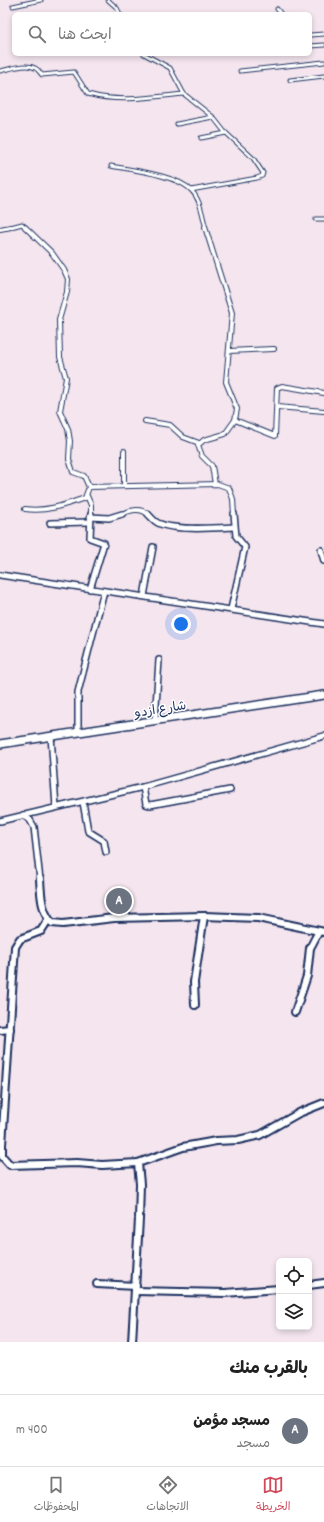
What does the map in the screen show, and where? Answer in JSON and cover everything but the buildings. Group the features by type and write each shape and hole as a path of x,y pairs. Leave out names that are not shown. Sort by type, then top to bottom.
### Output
{"street":[{"path":"13,6 40,0"},
{"path":"108,0 117,8 119,12"},
{"path":"312,35 324,34"},
{"path":"312,46 324,45"},
{"path":"148,56 170,68 184,94 213,117 253,158 263,174 262,176 191,190"},
{"path":"240,71 324,62"},
{"path":"0,71 25,66 35,68 42,75 74,72 88,94 95,96 126,97 184,94"},
{"path":"290,80 324,76"},
{"path":"177,124 213,117"},
{"path":"201,138 226,132"},
{"path":"111,166 136,170 170,179 191,190 199,202 232,313 226,382 237,409 235,420 225,434 199,443 183,437 170,425 145,421"},
{"path":"316,219 324,219"},
{"path":"0,229 22,224 50,252 67,273 68,288 65,305 59,320 60,357 66,378 60,411 68,429 71,468 73,472 84,476 89,487 87,496 90,500 90,538 104,543 90,589"},
{"path":"229,351 274,349"},
{"path":"235,420 275,436 277,388 279,386 324,393"},
{"path":"277,407 324,411"},
{"path":"199,443 198,448 202,456 212,466 215,484"},
{"path":"124,451 124,485"},
{"path":"89,487 124,485 224,485 230,491 233,499 234,527 236,536 245,547 231,609"},
{"path":"25,510 38,511 50,509 87,496"},
{"path":"50,523 90,519 111,519 132,510 142,510 147,512 154,521 159,523 195,528 234,527"},
{"path":"144,596 153,547"},
{"path":"321,550 324,561"},
{"path":"0,575 324,624"},
{"path":"78,732 78,692 104,591"},
{"path":"155,721 159,660"},
{"name":"شارع ازدو","path":"0,744 324,694"},
{"path":"51,736 56,808"},
{"path":"0,821 143,787 324,736"},
{"path":"143,787 146,804 150,806 230,790"},
{"path":"83,802 88,831 104,841 106,852"},
{"path":"23,815 30,820 34,827 42,901 48,920 42,931 20,939 16,943 8,1086 2,1145 2,1156 6,1162 10,1165 77,1163 102,1165 138,1163 183,1147 216,1140 238,1140 260,1135 299,1113 324,1103"},
{"path":"48,920 52,923 63,924 114,918 204,916 258,918 321,931"},
{"path":"195,1004 194,982 204,916"},
{"path":"294,1012 308,973 308,955 313,939 321,931"},
{"path":"0,1030 10,1029"},
{"path":"132,1342 136,1288 136,1256 140,1184 138,1163"},
{"path":"312,1285 324,1283"},
{"path":"97,1284 204,1294 276,1289"}],"place":[{"name":"مسجد مؤمن","path":"119,901"}]}
